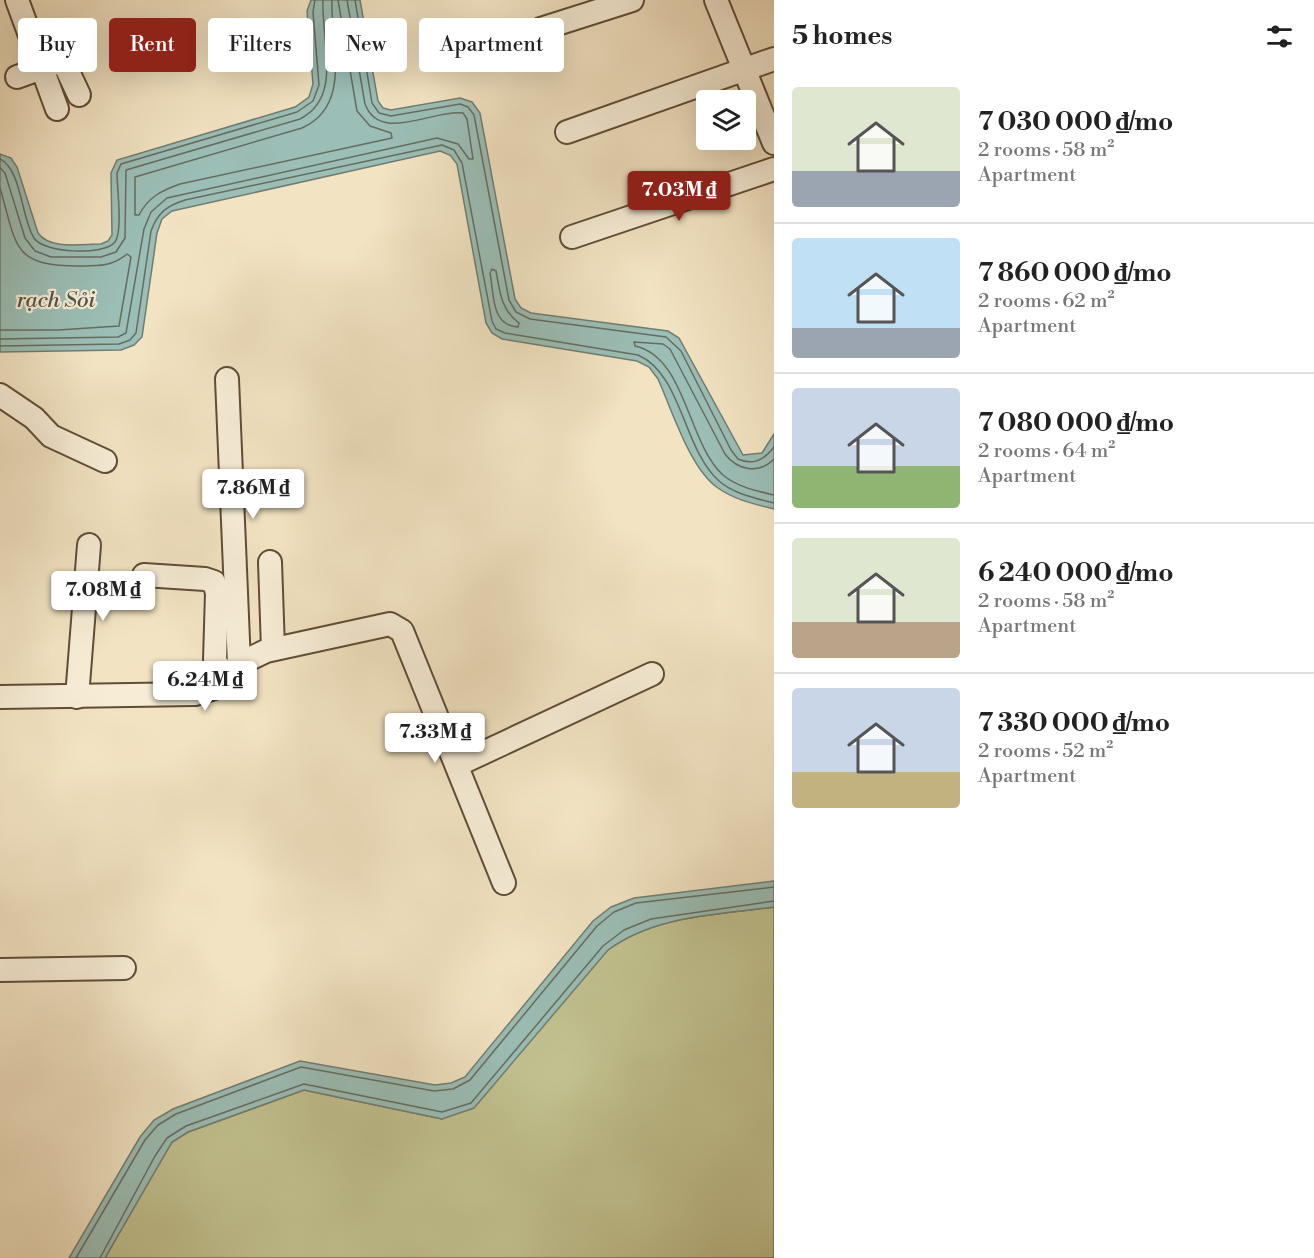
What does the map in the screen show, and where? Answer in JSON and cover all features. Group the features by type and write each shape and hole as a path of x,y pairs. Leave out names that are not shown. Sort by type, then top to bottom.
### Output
{"street":[{"path":"17,0 24,18"},
{"path":"564,22 632,0"},
{"path":"716,0 774,143"},
{"path":"567,132 774,59"},
{"path":"17,77 31,72"},
{"path":"43,72 57,110"},
{"path":"68,72 79,95"},
{"path":"572,237 774,169"},
{"path":"227,378 231,672"},
{"path":"0,395 34,418 51,436 105,461"},
{"path":"77,697 89,545"},
{"path":"270,562 273,649"},
{"path":"144,575 205,579 214,582 216,593 215,660 231,672"},
{"path":"0,697 195,694 214,688 231,672 273,649 390,624 402,631 504,883"},
{"path":"457,765 652,674"},
{"path":"0,970 124,968"}],"green space":[{"path":"774,907 774,1258 105,1258 160,1160 172,1142 188,1132 304,1090 442,1119 608,950 626,938 687,918"}],"water":[{"name":"rạch Sỏi","path":"311,0 360,0 363,18 325,18 325,72 373,72 378,101 383,108 391,110 460,98 472,102 480,113 515,299 521,308 531,313 668,331 679,338 743,455 762,453 774,434 774,509 731,496 708,479 690,453 658,379 649,367 637,361 502,339 492,333 486,323 457,164 450,155 440,151 172,211 162,219 157,233 142,337 134,345 121,350 0,352 0,154 11,158 17,167 38,233 43,238 66,245 101,244 108,241 112,235 111,173 117,160 295,107 309,97 313,84 313,18 308,18 307,11"},
{"path":"774,881 774,907 666,923 626,938 608,950 474,1108 442,1119 304,1090 188,1132 172,1142 105,1258 69,1258 140,1137 154,1120 173,1109 300,1061 435,1085 451,1083 465,1077 593,921 611,907 634,898"}]}
